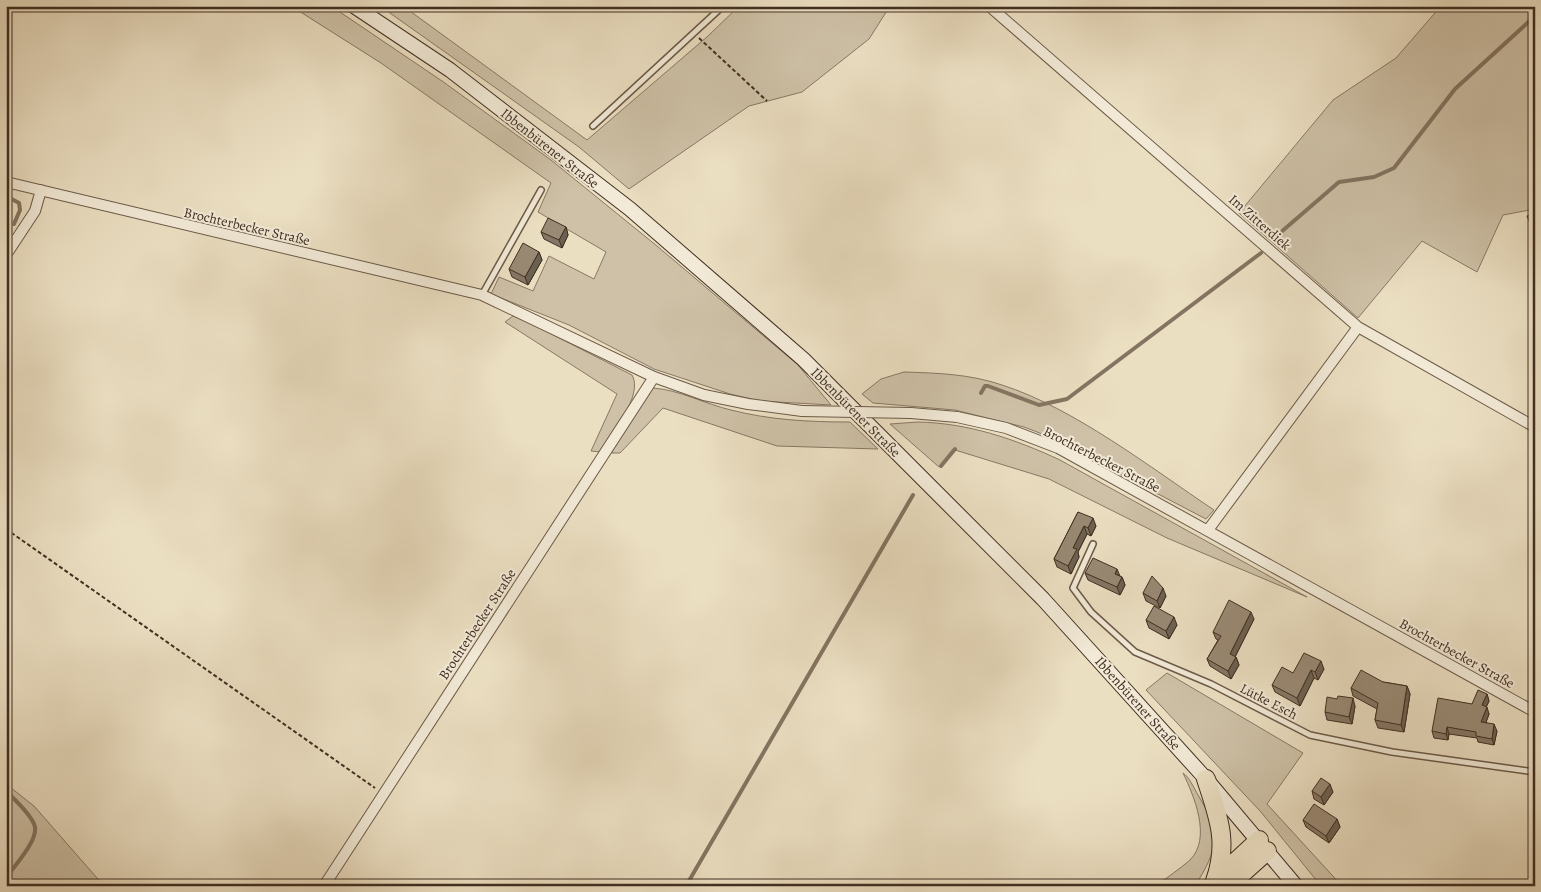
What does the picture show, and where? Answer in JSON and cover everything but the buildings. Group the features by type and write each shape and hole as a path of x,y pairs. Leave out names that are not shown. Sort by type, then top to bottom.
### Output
{"highway":[{"path":"1206,779 1221,825 1221,864 1218,884"},
{"path":"1218,884 1263,845"}],"main road":[{"name":"Ibbenbürener Straße","path":"354,6 450,70 630,209 803,359 1043,599 1206,779 1296,886"}],"street":[{"name":"Im Zitterdiek","path":"989,6 1358,327 1535,427"},
{"name":"Brochterbecker Straße","path":"6,182 482,294 654,378 704,395 748,404 802,411 911,413 957,416 998,426 1058,448 1535,712"},
{"path":"6,256 35,211 41,190"},
{"path":"1208,530 1358,327"},
{"name":"Brochterbecker Straße","path":"324,886 654,378"}],"lane":[{"path":"594,126 722,6"},
{"path":"482,294 541,190"},
{"name":"Lütke Esch","path":"1094,544 1073,588 1091,612 1135,652 1211,684 1310,735 1392,752 1535,772"}],"path":[{"path":"694,33 767,101"},
{"path":"6,529 384,794"}],"shaded area":[{"path":"291,6 331,6 442,81 551,160 657,246 798,365 831,405 760,401 730,394 654,369 569,325 491,294 499,277 533,291 549,256 594,279 606,252 538,212 551,183 381,63"},
{"path":"380,6 403,6 587,140 708,36 739,6 890,6 869,39 802,92 749,106 629,189 579,147"},
{"path":"1441,6 1529,6 1535,18 1535,209 1503,215 1477,272 1422,241 1358,318 1239,213 1333,100 1396,58"},
{"path":"513,316 632,375 635,383 630,403 600,452 591,451 617,394 505,322"},
{"path":"904,372 978,378 1029,395 1057,408 1111,440 1214,510 1206,519 1045,435 1024,427 955,410 873,403 862,394 881,379"},
{"path":"653,388 673,391 721,407 760,416 805,421 850,422 878,449 777,446 663,408 620,453 612,453 611,449 648,391"},
{"path":"918,422 955,425 991,433 1026,445 1060,460 1307,597 1167,538 1049,479 955,450 939,467 890,424"},
{"path":"1167,673 1303,753 1267,804 1342,886 1321,886 1261,812 1146,690"},
{"path":"1183,773 1191,783 1211,820 1214,831 1212,851 1209,862 1195,886 1157,886 1190,860 1200,840 1199,817 1196,805"},
{"path":"6,784 34,806 104,886 6,886"}],"waterway":[{"path":"1273,239 1339,182 1374,177 1394,168 1455,89 1535,16"},
{"path":"6,196 19,203 20,210 14,224"},
{"path":"981,393 985,386 988,386 1039,405 1067,399 1261,253"},
{"path":"941,466 955,449"},
{"path":"686,886 913,495"},
{"path":"6,791 29,815 35,830 30,844 6,878"},
{"path":"1159,886 1165,881"}]}
